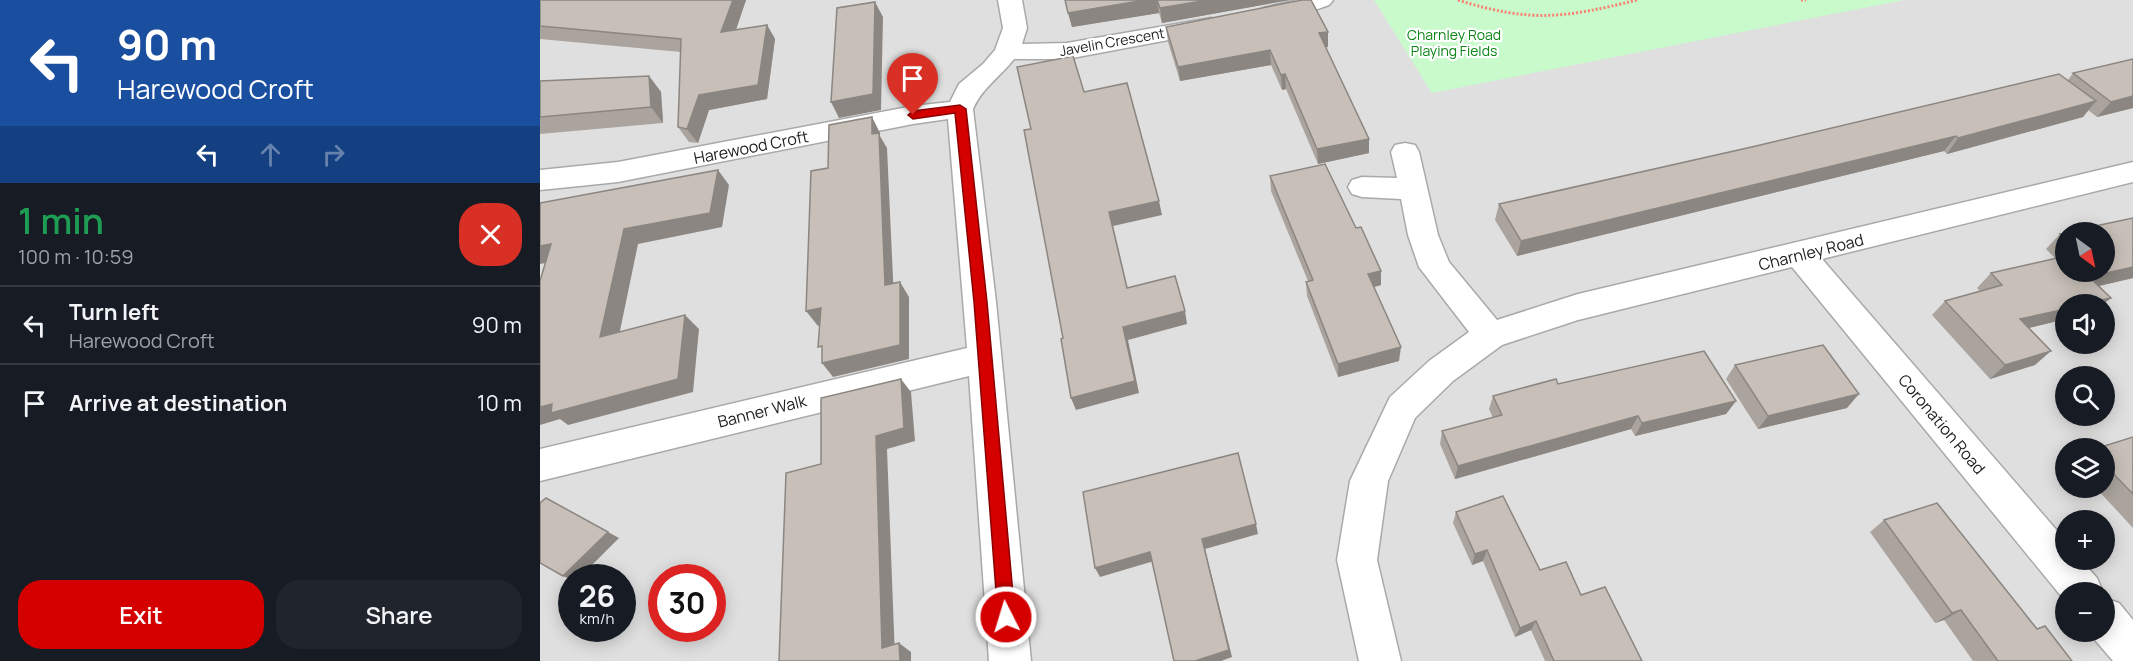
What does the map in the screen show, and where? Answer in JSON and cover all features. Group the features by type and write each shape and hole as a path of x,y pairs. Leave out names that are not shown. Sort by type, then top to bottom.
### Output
{"street":[{"path":"1010,0 1015,28 1007,52 992,70 968,90 960,109 985,358 1010,661"},
{"name":"Javelin Crescent","path":"1007,52 1067,51 1294,9 1320,0"},
{"name":"Harewood Croft","path":"540,180 618,172 913,115 960,109"},
{"path":"1405,152 1423,236 1436,267 1490,335"},
{"name":"Charnley Road","path":"1380,661 1357,560 1369,481 1402,408 1441,371 1490,335 1578,307 1800,255 2133,172"},
{"path":"1362,187 1414,189"},
{"name":"Coronation Road","path":"1800,255 2075,582"},
{"name":"Banner Walk","path":"540,465 985,358"},
{"path":"2115,631 2133,652"}],"path":[{"path":"1458,0 1490,11 1519,16 1563,14 1637,0"},
{"path":"1801,0 1806,0"}],"shaded area":[{"path":"540,0 2133,0 2133,661 540,661"}],"green space":[{"name":"Charnley Road Playing Fields","path":"1374,0 1904,0 1432,93"}],"building":[{"path":"540,0 733,0 721,32 767,25 758,85 699,95 687,129 678,127 681,39 540,26"},
{"path":"1065,0 1145,0 1068,13"},
{"path":"1157,0 1208,0 1160,8"},
{"path":"1311,0 1328,32 1319,33 1369,139 1317,149 1285,74 1281,75 1270,50 1178,67 1166,27"},
{"path":"875,2 873,94 831,102 837,8"},
{"path":"1073,56 1084,92 1127,83 1159,201 1109,212 1127,288 1175,276 1185,311 1123,327 1135,381 1071,398 1061,339 1063,338 1024,130 1031,129 1017,67"},
{"path":"2133,59 2133,96 2111,102 2073,73"},
{"path":"2059,74 2096,101 1958,138 1956,136 1521,241 1499,204 1756,146"},
{"path":"649,76 651,107 540,117 540,81"},
{"path":"872,117 872,134 879,133 885,285 900,282 900,345 822,363 822,346 818,347 821,308 806,311 811,171 828,168 829,125"},
{"path":"1325,164 1356,228 1361,227 1381,271 1368,274 1401,347 1338,364 1306,282 1313,280 1270,176"},
{"path":"718,170 710,213 624,229 600,337 685,315 678,379 551,413 552,404 540,407 540,281 551,244 540,246 540,203"},
{"path":"2133,218 2133,267 2115,271 2115,222"},
{"path":"2055,258 2055,282 2094,282 2107,294 2055,294 2055,311 2020,319 2051,351 2005,365 1945,301 2002,285 1991,273"},
{"path":"1823,345 1859,394 1768,416 1735,365"},
{"path":"1704,351 1736,401 1642,423 1638,416 1458,466 1442,431 1502,415 1493,396 1556,379 1558,384"},
{"path":"901,379 904,428 876,436 882,648 899,643 900,661 779,661 786,473 821,464 821,398"},
{"path":"2133,437 2133,494 2115,475 2115,443"},
{"path":"1238,453 1256,524 1202,539 1229,650 1195,661 1174,661 1150,552 1095,568 1083,492"},
{"path":"1503,496 1540,570 1566,562 1581,595 1605,587 1642,661 1554,661 1536,621 1520,628 1487,550 1475,554 1456,512"},
{"path":"546,498 608,532 575,564 558,564 558,573 540,563 540,503"},
{"path":"1937,503 2037,629 2045,626 2055,642 2072,661 1998,661 1961,610 1952,613 1884,520"}],"route":[{"path":"913,115 960,109 980,302 1006,617"}]}
